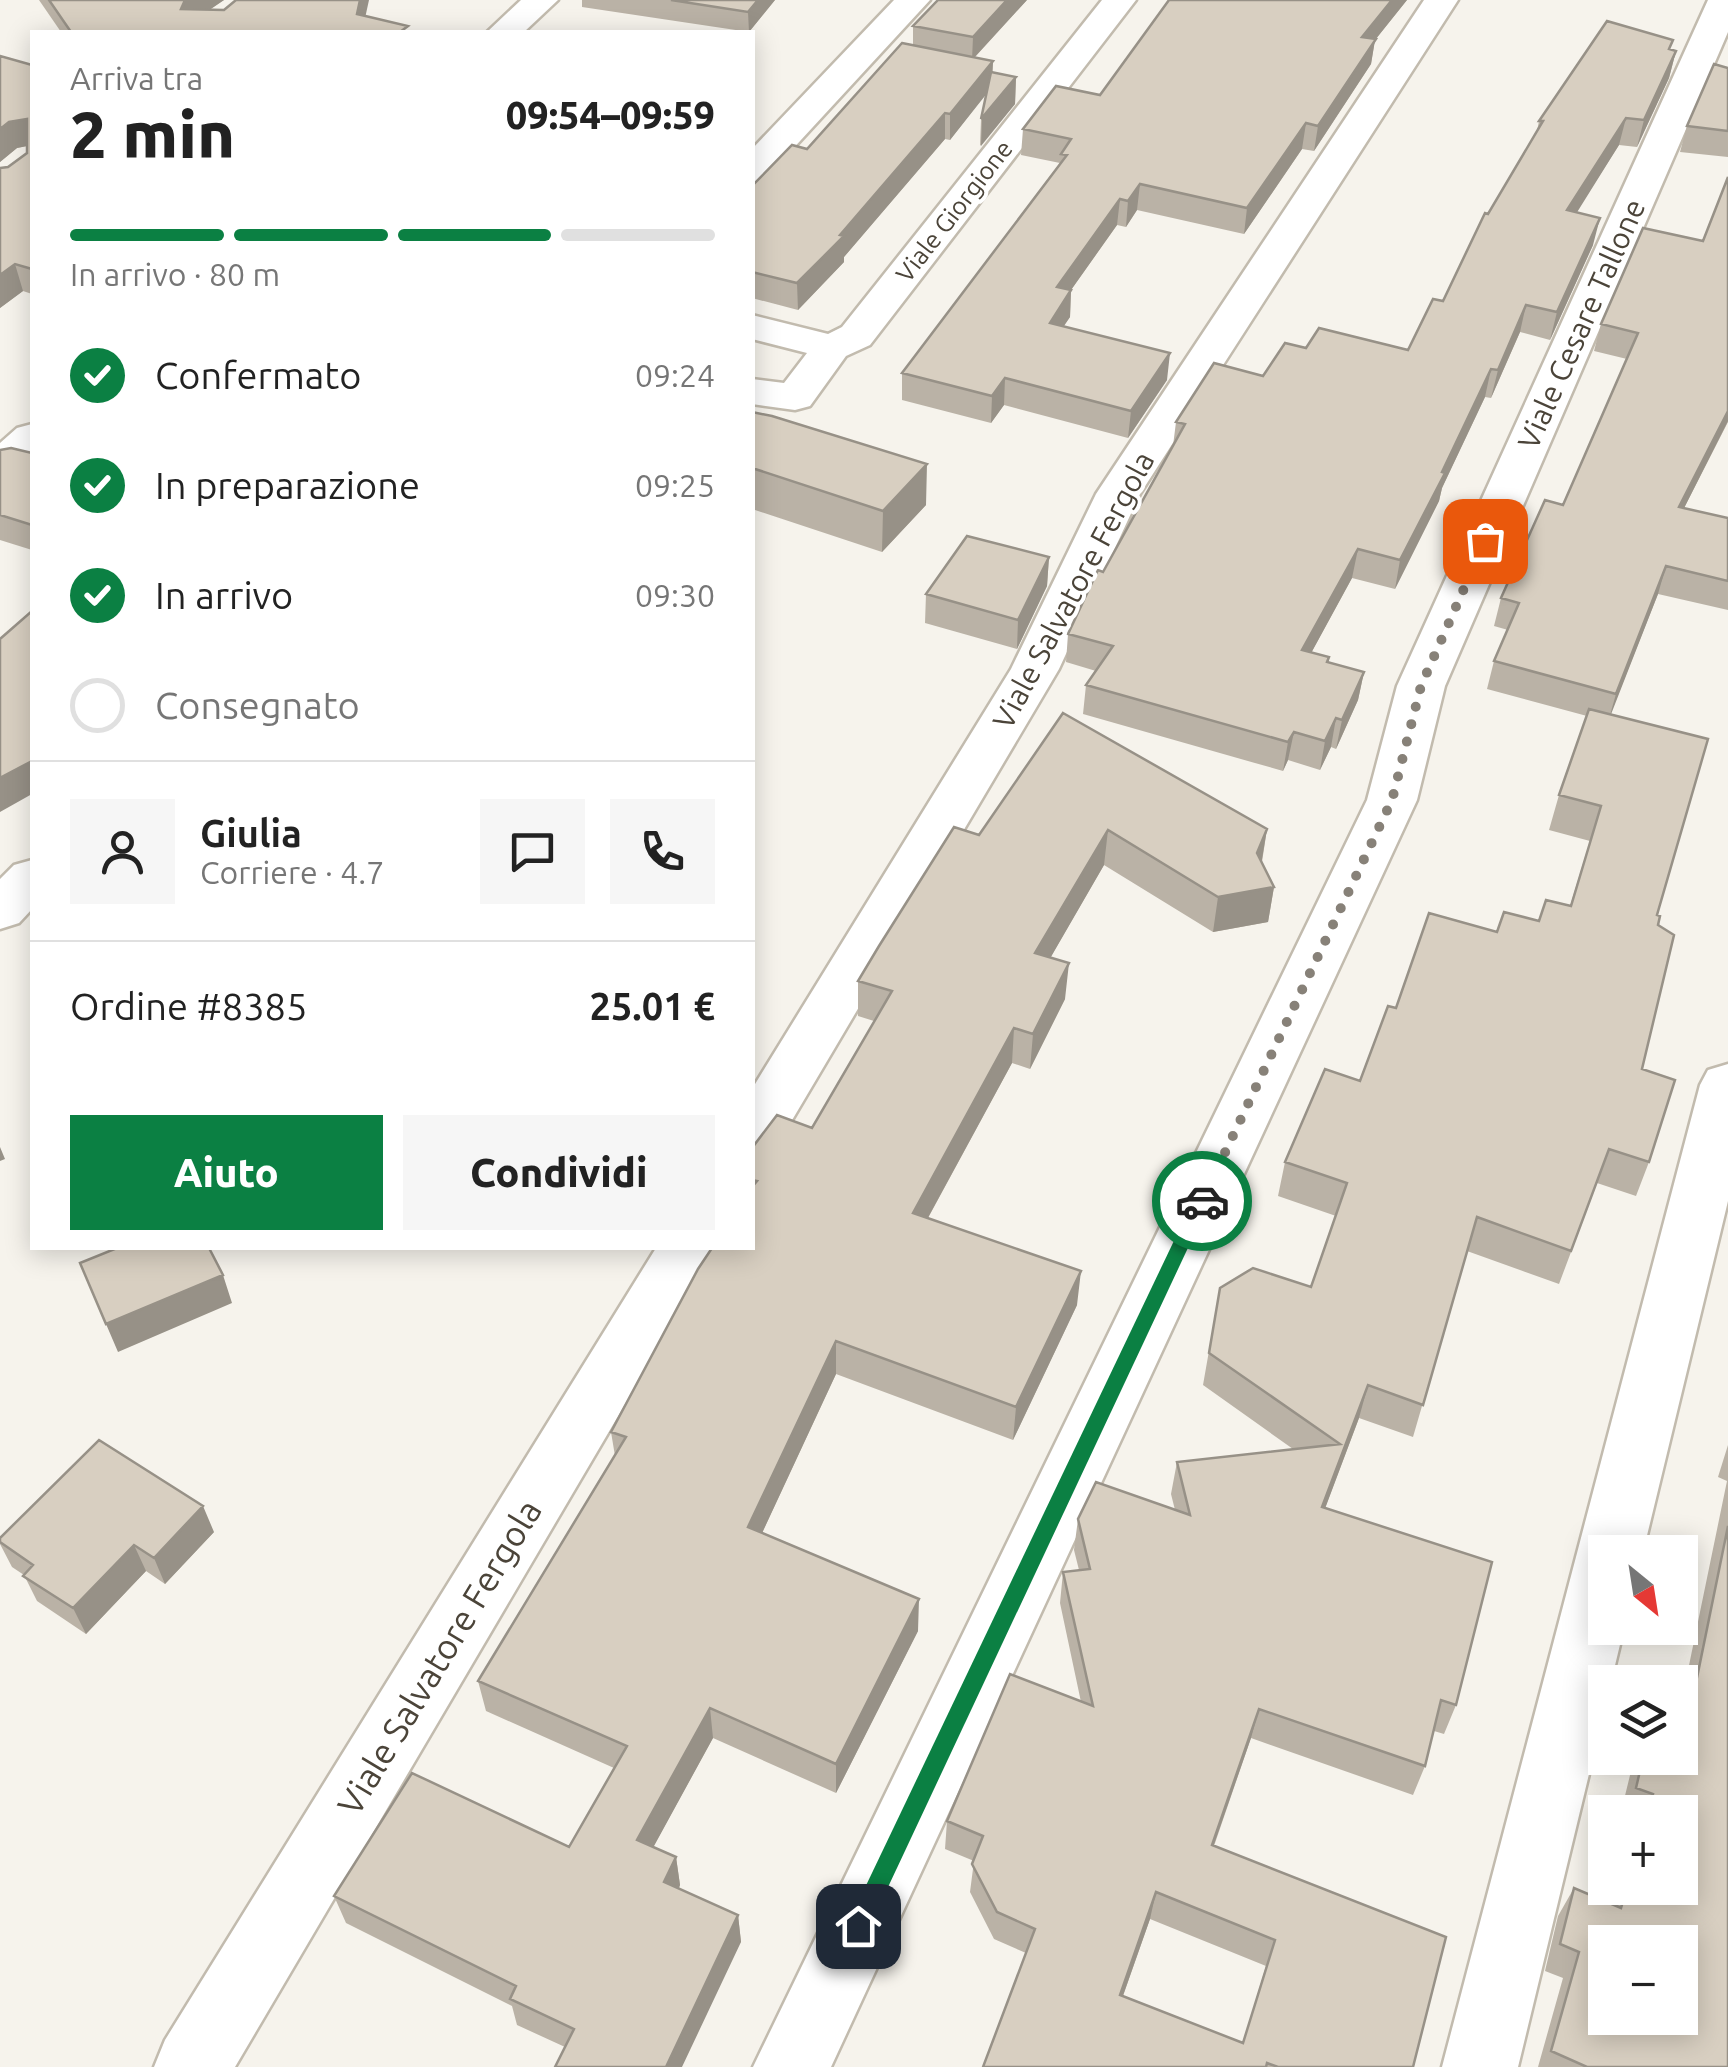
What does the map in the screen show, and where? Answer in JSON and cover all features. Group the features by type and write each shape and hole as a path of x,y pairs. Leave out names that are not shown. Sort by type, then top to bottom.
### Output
{"street":[{"path":"506,30 542,0"},
{"path":"755,167 913,0"},
{"name":"Viale Giorgione","path":"755,391 795,397 832,348 856,336 1119,0"},
{"name":"Viale Salvatore Fergola","path":"755,1133 1036,669 1118,494 1441,0"},
{"name":"Viale Cesare Tallone","path":"791,2067 1392,800 1421,686 1725,0"},
{"path":"755,328 832,348"},
{"path":"0,465 30,439"},
{"path":"0,910 30,880"},
{"path":"1614,1535 1728,1084"},
{"name":"Viale Salvatore Fergola","path":"192,2067 685,1250"},
{"path":"1480,2067 1588,1638"}],"building":[{"path":"49,0 185,0 181,9 224,10 236,0 360,0 357,14 408,26 403,30 70,30"},
{"path":"671,0 758,0 748,12"},
{"path":"938,0 1007,0 973,37 913,26"},
{"path":"1169,0 1392,0 1362,37 1376,39 1318,126 1306,123 1247,208 1140,184 1128,201 1120,199 1057,287 1071,290 1050,323 1170,353 1131,411 1005,378 992,396 902,373 1067,155 1061,154 1071,139 1023,129 1056,86 1100,95"},
{"path":"1607,21 1673,40 1669,49 1676,51 1644,120 1626,118 1567,210 1600,218 1557,312 1526,305 1498,370 1491,369 1442,472 1445,473 1400,560 1358,549 1302,650 1364,672 1342,720 1336,718 1325,741 1294,732 1288,742 1086,685 1113,646 1068,634 1098,570 1103,572 1185,424 1176,422 1214,363 1263,376 1285,343 1306,348 1319,328 1408,350 1433,299 1443,301 1485,213 1488,214 1543,121 1539,121"},
{"path":"902,43 993,61 840,235 844,236 797,283 755,273 755,183 792,145 807,149"},
{"path":"0,56 30,64 30,268 15,264 0,275 0,168 8,167 27,153 27,119 9,122 0,129"},
{"path":"1714,64 1728,68 1728,131 1687,126"},
{"path":"991,72 1016,77 981,119"},
{"path":"1728,177 1728,411 1679,507 1728,518 1728,581 1666,566 1616,694 1494,661 1519,603 1501,598 1545,500 1563,505 1638,333 1601,324 1643,228 1703,241"},
{"path":"755,413 927,464 883,511 755,469"},
{"path":"0,450 30,453 30,524 0,515"},
{"path":"967,536 1049,557 1018,620 926,594"},
{"path":"30,613 30,762 0,778 0,639"},
{"path":"1589,709 1708,739 1657,915 1658,925 1674,935 1642,1069 1675,1080 1649,1162 1609,1149 1571,1251 1477,1217 1423,1405 1368,1385 1322,1507 1492,1562 1456,1705 1441,1700 1425,1766 1259,1709 1212,1845 1446,1937 1413,2067 1278,2067 1267,2063 1266,2067 983,2067 1035,1929 997,1912 972,1864 983,1836 947,1821 1010,1674 1093,1706 1063,1572 1090,1569 1078,1519 1096,1482 1190,1515 1177,1462 1340,1444 1209,1353 1220,1288 1253,1268 1311,1287 1347,1183 1285,1162 1325,1069 1360,1081 1388,1006 1396,1008 1429,913 1497,932 1504,912 1539,921 1546,900 1571,906 1601,806 1559,795","holes":["1156,1892 1275,1940 1243,2043 1120,1995"]},
{"path":"1063,713 1267,829 1257,853 1274,887 1218,897 1108,830 1035,953 1069,963 1033,1034 1014,1028 913,1213 1081,1271 1016,1407 836,1341 748,1527 919,1599 836,1764 710,1708 637,1840 676,1857 664,1882 738,1915 666,2067 555,2067 574,2029 510,1999 516,1986 334,1896 412,1773 569,1847 627,1746 478,1681 626,1437 611,1432 698,1269 711,1250 755,1250 755,1144 777,1115 812,1128 892,991 858,981 954,827 979,835"},
{"path":"112,1250 210,1250 223,1275 106,1324 80,1263"},
{"path":"99,1440 203,1506 154,1558 134,1545 73,1608 23,1576 33,1565 0,1542 0,1538"},
{"path":"1728,1526 1728,2067 1587,2067 1551,2051 1579,1952 1560,1944 1574,1888 1588,1894 1588,1905 1698,1905 1698,1795 1653,1795 1636,1788 1639,1775 1698,1775 1698,1673"}],"way so far":[{"path":"1202,1201 1392,800 1421,686 1485,541"}],"route":[{"path":"858,1926 1202,1201"}]}
